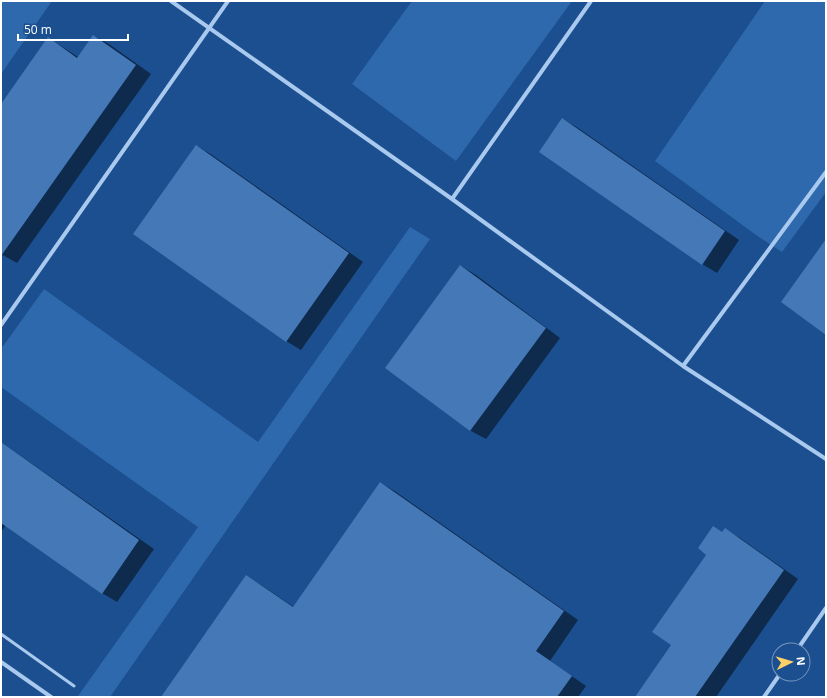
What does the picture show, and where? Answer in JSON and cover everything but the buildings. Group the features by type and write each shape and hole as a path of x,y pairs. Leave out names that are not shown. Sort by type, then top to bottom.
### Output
{"street":[{"path":"171,1 452,199 683,366 826,459"},
{"path":"1,325 228,1"},
{"path":"452,199 591,1"},
{"path":"683,366 826,172"},
{"path":"803,642 826,608"},
{"path":"1,662 51,697"},
{"path":"764,697 774,682"}],"lane":[{"path":"1,634 74,686"}],"shaded area":[{"path":"1,1 52,1 1,74"},
{"path":"412,1 572,1 456,161 352,84"},
{"path":"765,1 826,1 826,192 782,252 756,235 655,161"},
{"path":"410,227 430,239 110,697 79,697 78,696 198,527 1,387 1,349 44,289 258,442"}]}
